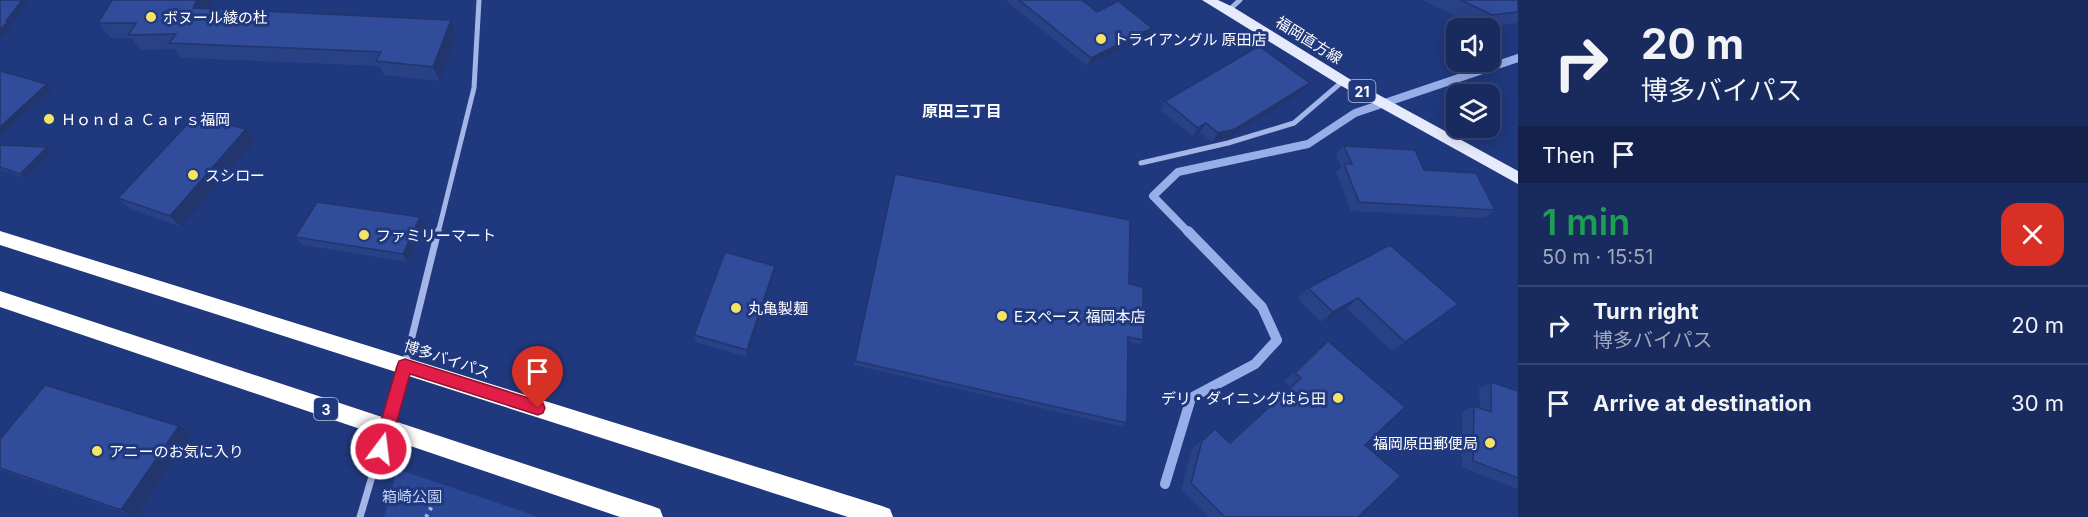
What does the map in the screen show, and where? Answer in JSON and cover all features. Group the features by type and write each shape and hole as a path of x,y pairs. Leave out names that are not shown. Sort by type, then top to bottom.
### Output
{"highway":[{"name":"博多バイパス","path":"0,238 882,517"},
{"name":"3","path":"0,299 652,517"}],"main road":[{"name":"福岡直方線","path":"1208,0 1229,10 1343,81 1518,178"}],"street":[{"path":"360,517 405,366 474,88 479,0"},
{"path":"1229,10 1240,0"},
{"path":"1141,163 1228,143 1294,123 1343,81"}],"path":[{"path":"426,517 438,495"}],"green space":[{"name":"箱崎公園","path":"397,469 539,517 384,517"}],"building":[{"path":"0,0 22,0 6,21 9,21 0,29"},
{"path":"112,0 197,0 193,8 451,20 433,67 376,61 381,52 169,43 176,34 128,35 136,23 98,23"},
{"path":"1019,0 1082,0 1097,12 1118,1 1152,28 1091,58"},
{"path":"1461,0 1518,0 1518,12 1492,15"},
{"path":"1259,46 1310,83 1235,129 1218,133 1206,123 1198,128 1165,101"},
{"path":"0,71 47,84 0,127"},
{"name":"スシロー","path":"195,116 246,129 170,216 118,198"},
{"path":"0,145 47,147 20,174 0,167"},
{"path":"1344,146 1415,150 1424,170 1476,173 1495,210 1359,202 1344,164 1352,164"},
{"name":"Eスペース 福岡本店","path":"895,174 1130,220 1129,284 1143,287 1143,340 1128,337 1127,423 855,361"},
{"name":"ファミリーマート","path":"317,202 420,217 403,254 295,237"},
{"path":"1390,245 1458,304 1405,342 1358,298 1333,312 1308,288"},
{"name":"丸亀製麺","path":"725,252 775,266 747,350 694,335"},
{"path":"1328,341 1405,407 1365,445 1401,476 1358,517 1225,517 1191,483 1202,441 1215,429 1230,443 1301,378 1295,373"},
{"name":"福岡原田郵便局","path":"1491,382 1518,391 1518,478 1473,461 1474,406 1491,412"},
{"name":"アニーのお気に入り","path":"45,385 179,426 121,510 0,468 0,439"}],"waterway":[{"path":"1189,233 1153,196 1178,172 1308,144 1355,113 1518,58"},
{"path":"1165,484 1191,398 1255,364 1277,340 1262,307 1188,231"}],"place":[{"name":"ボヌール綾の杜","path":"151,17"},
{"name":"トライアングル 原田店","path":"1101,39"},
{"name":"Ｈｏｎｄａ Ｃａｒｓ福岡","path":"49,119"},
{"name":"スシロー","path":"193,175"},
{"name":"ファミリーマート","path":"364,235"},
{"name":"丸亀製麺","path":"736,308"},
{"name":"Eスペース 福岡本店","path":"1002,316"},
{"name":"デリ・ダイニングはら田","path":"1338,398"},
{"name":"福岡原田郵便局","path":"1490,443"},
{"name":"アニーのお気に入り","path":"97,451"}],"district":[{"name":"原田三丁目","path":"962,111"}],"route":[{"path":"381,449 405,366 538,408"}]}
